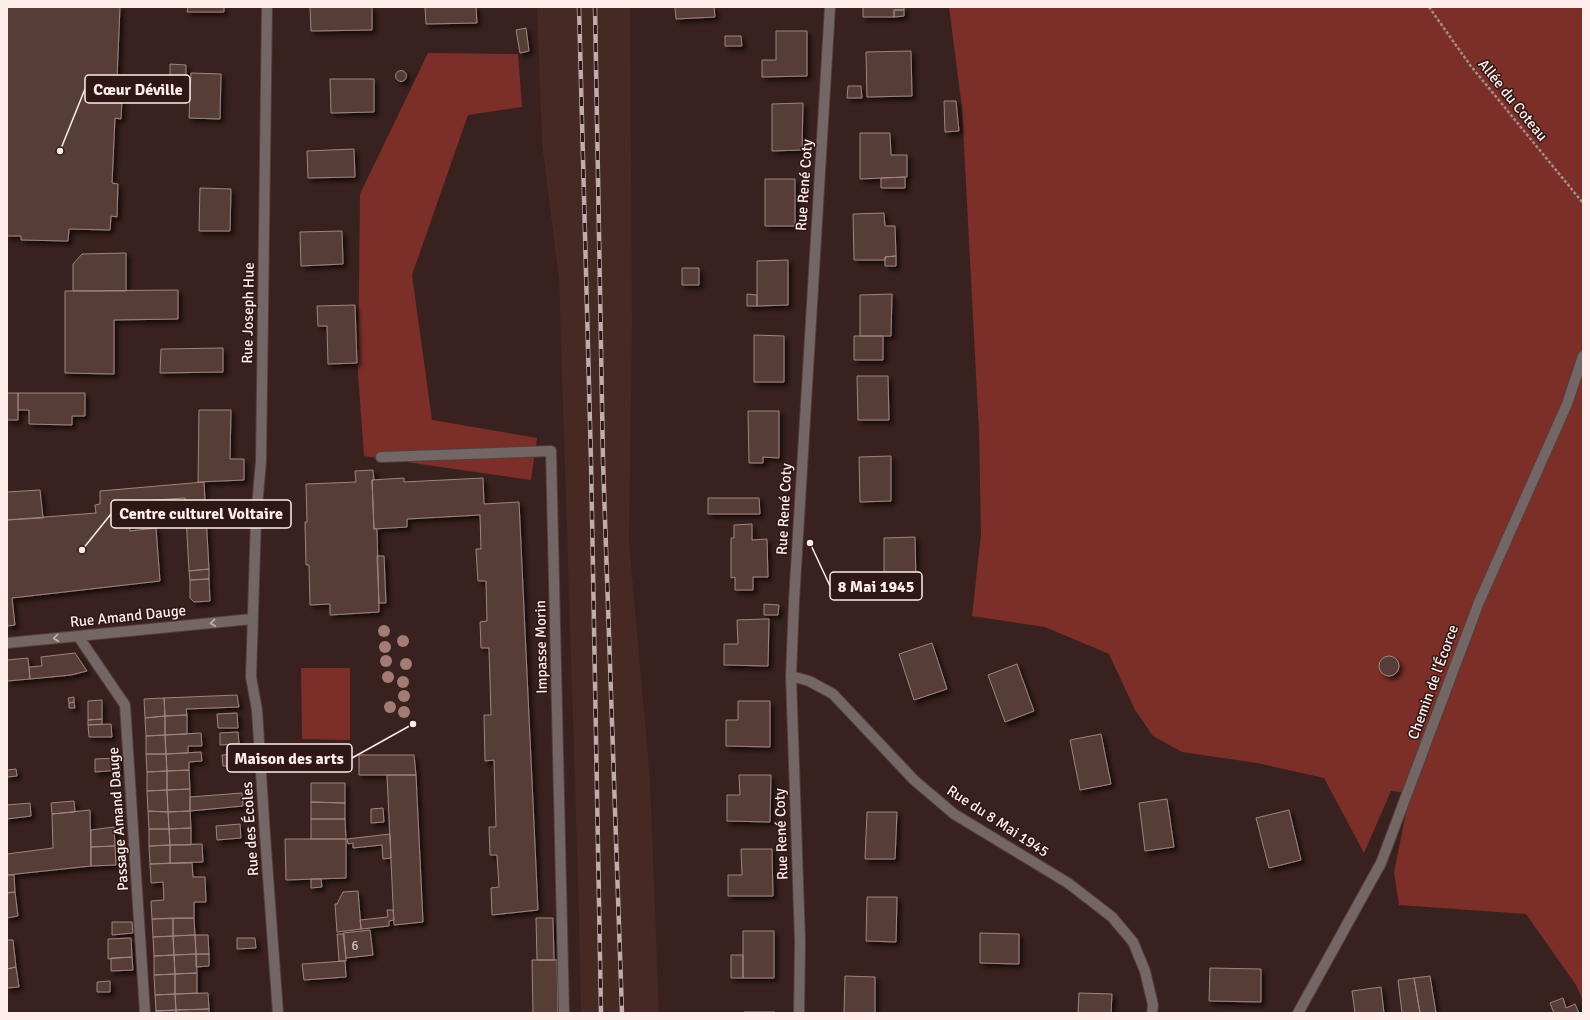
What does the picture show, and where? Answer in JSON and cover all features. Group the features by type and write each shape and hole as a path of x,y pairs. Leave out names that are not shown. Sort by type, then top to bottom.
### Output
{"street":[{"name":"Rue Joseph Hue","path":"252,619 256,518 261,461 267,7"},
{"name":"Rue René Coty","path":"799,1013 800,941 791,676 797,540 830,7"},
{"name":"Chemin de l'Écorce","path":"1298,1013 1381,863 1479,602 1566,404 1583,356"},
{"name":"Impasse Morin","path":"381,457 551,451 564,1013"},
{"name":"Rue Amand Dauge","path":"7,643 252,619"},
{"name":"Rue des Écoles","path":"252,619 250,677 257,710 278,1013"},
{"name":"Passage Amand Dauge","path":"78,636 125,705 145,1013"},
{"name":"Rue du 8 Mai 1945","path":"791,676 809,681 833,694 914,780 954,814 1068,883 1112,917 1133,942 1145,971 1153,1005 1152,1013"}],"path":[{"name":"Allée du Coteau","path":"1429,7 1470,65 1583,203"}],"shaded area":[{"path":"537,7 630,7 632,326 629,542 650,778 659,1013 581,1013 559,280 542,144"},
{"path":"949,7 1583,7 1583,1001 1576,985 1526,914 1399,905 1394,872 1410,793 1391,791 1364,853 1324,778 1257,763 1182,752 1153,736 1135,710 1109,654 1045,627 972,616 981,534 979,431 962,108"},
{"path":"428,53 518,54 522,107 468,115 412,275 432,420 537,438 531,480 364,456 358,374 360,194"},
{"path":"301,668 350,668 350,740 302,739"}],"building":[{"path":"7,7 120,7 117,78 123,79 121,119 115,118 112,183 118,184 117,217 111,216 110,230 69,229 68,241 21,240 21,236 7,236"},
{"path":"188,7 224,7 224,12 187,12"},
{"path":"310,7 372,7 372,30 311,31"},
{"path":"425,7 476,7 477,23 426,24"},
{"path":"675,7 714,7 715,17 676,19"},
{"path":"863,7 904,7 904,10 894,10 894,17 863,17"},
{"path":"894,10 904,10 904,16 894,17"},
{"path":"526,28 529,51 520,53 516,30"},
{"path":"776,31 807,31 807,76 762,77 762,60 776,60"},
{"path":"725,36 741,36 742,46 725,46"},
{"path":"911,51 912,96 867,97 866,52"},
{"path":"170,64 186,65 186,80 170,80"},
{"path":"401,70 405,72 407,76 405,80 401,82 397,80 395,76 397,72"},
{"path":"191,73 221,74 220,119 189,118"},
{"path":"330,79 374,79 374,112 331,113"},
{"path":"848,86 861,86 862,98 847,98"},
{"path":"944,101 956,101 959,131 945,132"},
{"path":"803,103 802,150 772,151 772,104"},
{"path":"860,133 890,133 891,155 907,155 907,177 860,179"},
{"path":"354,149 355,177 308,178 307,151"},
{"path":"905,177 905,188 881,188 881,178"},
{"path":"765,179 795,179 795,226 765,226"},
{"path":"200,188 231,189 230,231 199,231"},
{"path":"884,213 885,226 895,226 896,256 885,257 885,260 854,260 853,214"},
{"path":"342,231 343,264 301,266 300,232"},
{"path":"126,253 126,291 73,291 73,264 82,254"},
{"path":"896,256 896,266 885,266 885,257"},
{"path":"788,260 788,305 757,306 757,261"},
{"path":"682,268 699,268 699,285 682,285"},
{"path":"178,290 178,319 114,320 114,374 65,373 65,291"},
{"path":"747,294 757,295 757,306 747,306"},
{"path":"892,294 891,336 860,336 860,295"},
{"path":"355,305 357,363 328,364 327,326 318,326 317,306"},
{"path":"754,335 784,336 784,382 754,382"},
{"path":"854,336 883,336 883,360 854,360"},
{"path":"223,348 223,372 160,373 161,349"},
{"path":"857,376 888,376 889,420 858,420"},
{"path":"7,393 18,393 18,420 7,420"},
{"path":"18,393 85,393 85,416 72,416 72,425 29,424 29,410 18,410"},
{"path":"199,410 231,410 230,459 244,459 244,480 198,482"},
{"path":"748,411 779,411 779,458 763,457 763,463 749,463"},
{"path":"891,456 891,501 860,502 859,457"},
{"path":"373,470 374,529 377,529 379,612 330,615 330,604 310,605 309,565 306,565 306,484 356,482 355,471"},
{"path":"404,478 404,482 483,478 484,504 519,502 538,910 492,915 491,888 499,887 497,855 490,855 489,827 496,827 494,760 485,761 484,715 491,715 489,648 481,648 480,622 487,621 486,581 478,581 476,549 481,549 480,515 407,519 407,527 374,529 372,480"},
{"path":"204,482 209,569 189,571 185,498 127,502 130,531 156,528 160,581 12,598 15,625 7,626 7,520 96,513 95,505 100,504 100,491"},
{"path":"40,490 43,518 7,520 7,492"},
{"path":"708,498 759,498 760,514 708,514"},
{"path":"752,524 752,540 767,539 768,577 753,577 753,590 735,590 735,577 731,578 731,538 734,538 734,525"},
{"path":"915,537 916,582 884,583 884,538"},
{"path":"377,556 384,556 386,603 379,603"},
{"path":"209,569 209,579 190,580 189,571"},
{"path":"209,579 210,601 194,602 190,598 190,580"},
{"path":"764,604 779,605 778,615 764,615"},
{"path":"769,619 768,666 724,665 724,644 738,644 737,620"},
{"path":"932,643 947,689 914,700 899,654"},
{"path":"75,653 87,671 71,675 30,679 29,667 42,666 41,657"},
{"path":"1389,656 1396,659 1399,666 1396,673 1389,676 1382,673 1379,666 1382,659"},
{"path":"28,658 30,679 7,681 7,660"},
{"path":"1017,664 1034,711 1005,722 988,675"},
{"path":"237,695 239,707 186,709 187,715 165,716 164,698"},
{"path":"74,697 74,702 69,703 68,698"},
{"path":"164,698 165,716 145,718 144,699"},
{"path":"102,700 102,719 88,720 88,701"},
{"path":"738,701 770,701 770,747 726,746 726,720 738,720"},
{"path":"74,702 75,708 69,708 69,703"},
{"path":"237,713 238,728 218,728 217,714"},
{"path":"187,715 187,734 165,735 165,716"},
{"path":"165,716 165,735 146,736 145,718"},
{"path":"102,719 102,724 88,725 88,720"},
{"path":"111,724 112,737 89,737 88,725"},
{"path":"238,732 239,744 220,745 220,733"},
{"path":"201,733 202,746 188,746 188,753 166,754 165,735"},
{"path":"1101,734 1111,784 1080,790 1070,740"},
{"path":"165,735 166,754 146,754 146,736"},
{"path":"201,752 202,761 189,762 189,770 167,771 166,754"},
{"path":"146,754 166,754 167,771 147,772"},
{"path":"233,754 234,766 223,766 222,755"},
{"path":"359,755 414,755 416,775 359,775"},
{"path":"119,758 120,770 95,772 95,759"},
{"path":"16,769 17,776 7,777 7,770"},
{"path":"189,770 190,789 167,790 167,771"},
{"path":"167,771 167,790 147,791 147,772"},
{"path":"387,775 416,775 423,922 394,925"},
{"path":"739,775 771,775 770,822 727,821 727,795 740,795"},
{"path":"311,783 345,783 345,803 311,802"},
{"path":"190,789 190,811 168,812 167,790"},
{"path":"167,790 168,812 148,811 147,791"},
{"path":"242,793 243,806 190,811 190,797"},
{"path":"1167,799 1174,847 1145,851 1139,803"},
{"path":"74,801 75,812 52,814 51,803"},
{"path":"311,802 345,803 345,819 311,819"},
{"path":"30,803 31,816 7,819 7,805"},
{"path":"383,808 384,822 371,823 371,809"},
{"path":"90,810 91,866 7,875 7,854 53,848 52,814"},
{"path":"1289,810 1301,860 1269,868 1256,818"},
{"path":"148,811 168,812 169,829 149,829"},
{"path":"190,811 191,828 169,829 168,812"},
{"path":"867,812 897,812 895,859 865,859"},
{"path":"311,819 345,819 346,839 311,839"},
{"path":"240,824 241,838 217,840 216,826"},
{"path":"114,827 115,846 91,847 91,830"},
{"path":"191,828 191,845 170,845 169,829"},
{"path":"149,829 169,829 170,845 149,846"},
{"path":"390,834 391,858 383,859 382,845 353,848 353,843 348,844 347,839"},
{"path":"285,839 346,839 346,878 286,880"},
{"path":"202,844 203,862 170,863 170,845"},
{"path":"170,845 170,863 150,864 149,846"},
{"path":"115,846 116,865 91,866 91,847"},
{"path":"741,849 772,849 773,896 728,896 728,875 742,875"},
{"path":"192,863 193,877 205,877 206,902 194,902 194,918 152,919 151,901 164,900 163,882 151,883 150,864"},
{"path":"7,875 14,875 15,892 7,893"},
{"path":"311,879 321,879 322,887 311,888"},
{"path":"358,891 361,929 337,932 335,904 337,904 343,892"},
{"path":"15,892 18,916 7,918 7,893"},
{"path":"867,897 897,897 896,942 866,941"},
{"path":"387,910 393,910 394,920 389,921 389,926 361,929 360,920 388,917"},
{"path":"173,918 194,918 195,935 173,936"},
{"path":"173,918 173,936 153,937 152,919"},
{"path":"536,918 553,918 554,960 537,960"},
{"path":"112,922 132,922 133,933 112,935"},
{"path":"370,930 373,955 346,958 343,933"},
{"path":"743,931 774,931 774,978 743,978"},
{"path":"980,933 1019,934 1019,964 980,963"},
{"path":"337,934 344,934 346,961 339,961"},
{"path":"195,935 196,954 174,955 173,936"},
{"path":"195,935 208,935 209,954 196,954"},
{"path":"173,936 174,955 154,956 153,937"},
{"path":"131,938 132,957 108,959 108,939"},
{"path":"237,938 255,938 256,948 237,949"},
{"path":"7,940 13,940 16,967 7,969"},
{"path":"196,954 197,973 175,974 174,955"},
{"path":"196,954 209,954 209,966 196,967"},
{"path":"174,955 175,974 154,975 154,956"},
{"path":"731,955 743,955 743,978 731,978"},
{"path":"132,957 133,970 111,971 111,958"},
{"path":"532,960 557,960 558,1013 533,1013"},
{"path":"345,961 346,977 304,980 302,964"},
{"path":"16,967 19,987 7,988 7,969"},
{"path":"1210,968 1261,969 1261,1002 1209,1001"},
{"path":"197,973 197,993 175,994 175,974"},
{"path":"175,974 175,994 155,995 154,975"},
{"path":"845,976 875,977 875,1013 844,1013"},
{"path":"1430,976 1436,1013 1420,1013 1414,978"},
{"path":"1414,978 1420,1013 1402,1013 1398,980"},
{"path":"110,981 110,992 97,992 97,982"},
{"path":"1381,987 1384,1013 1355,1013 1352,991"},
{"path":"208,993 209,1009 176,1010 175,994"},
{"path":"1079,993 1112,994 1111,1013 1078,1013"},
{"path":"175,994 176,1010 156,1011 155,995"},
{"path":"1563,998 1566,1008 1575,1004 1579,1013 1554,1013 1550,1003"},
{"path":"209,1009 209,1013 176,1013 176,1010"},
{"path":"176,1010 176,1013 156,1013 156,1011"},
{"path":"775,1012 775,1013 744,1013"}],"railway":[{"path":"579,7 591,461 601,1013"},
{"path":"595,7 603,461 622,1013"}],"place":[{"name":"Cœur Déville","path":"60,151"},
{"name":"8 Mai 1945","path":"810,543"},
{"name":"Centre culturel Voltaire","path":"82,550"},
{"name":"Maison des arts","path":"413,724"}]}
